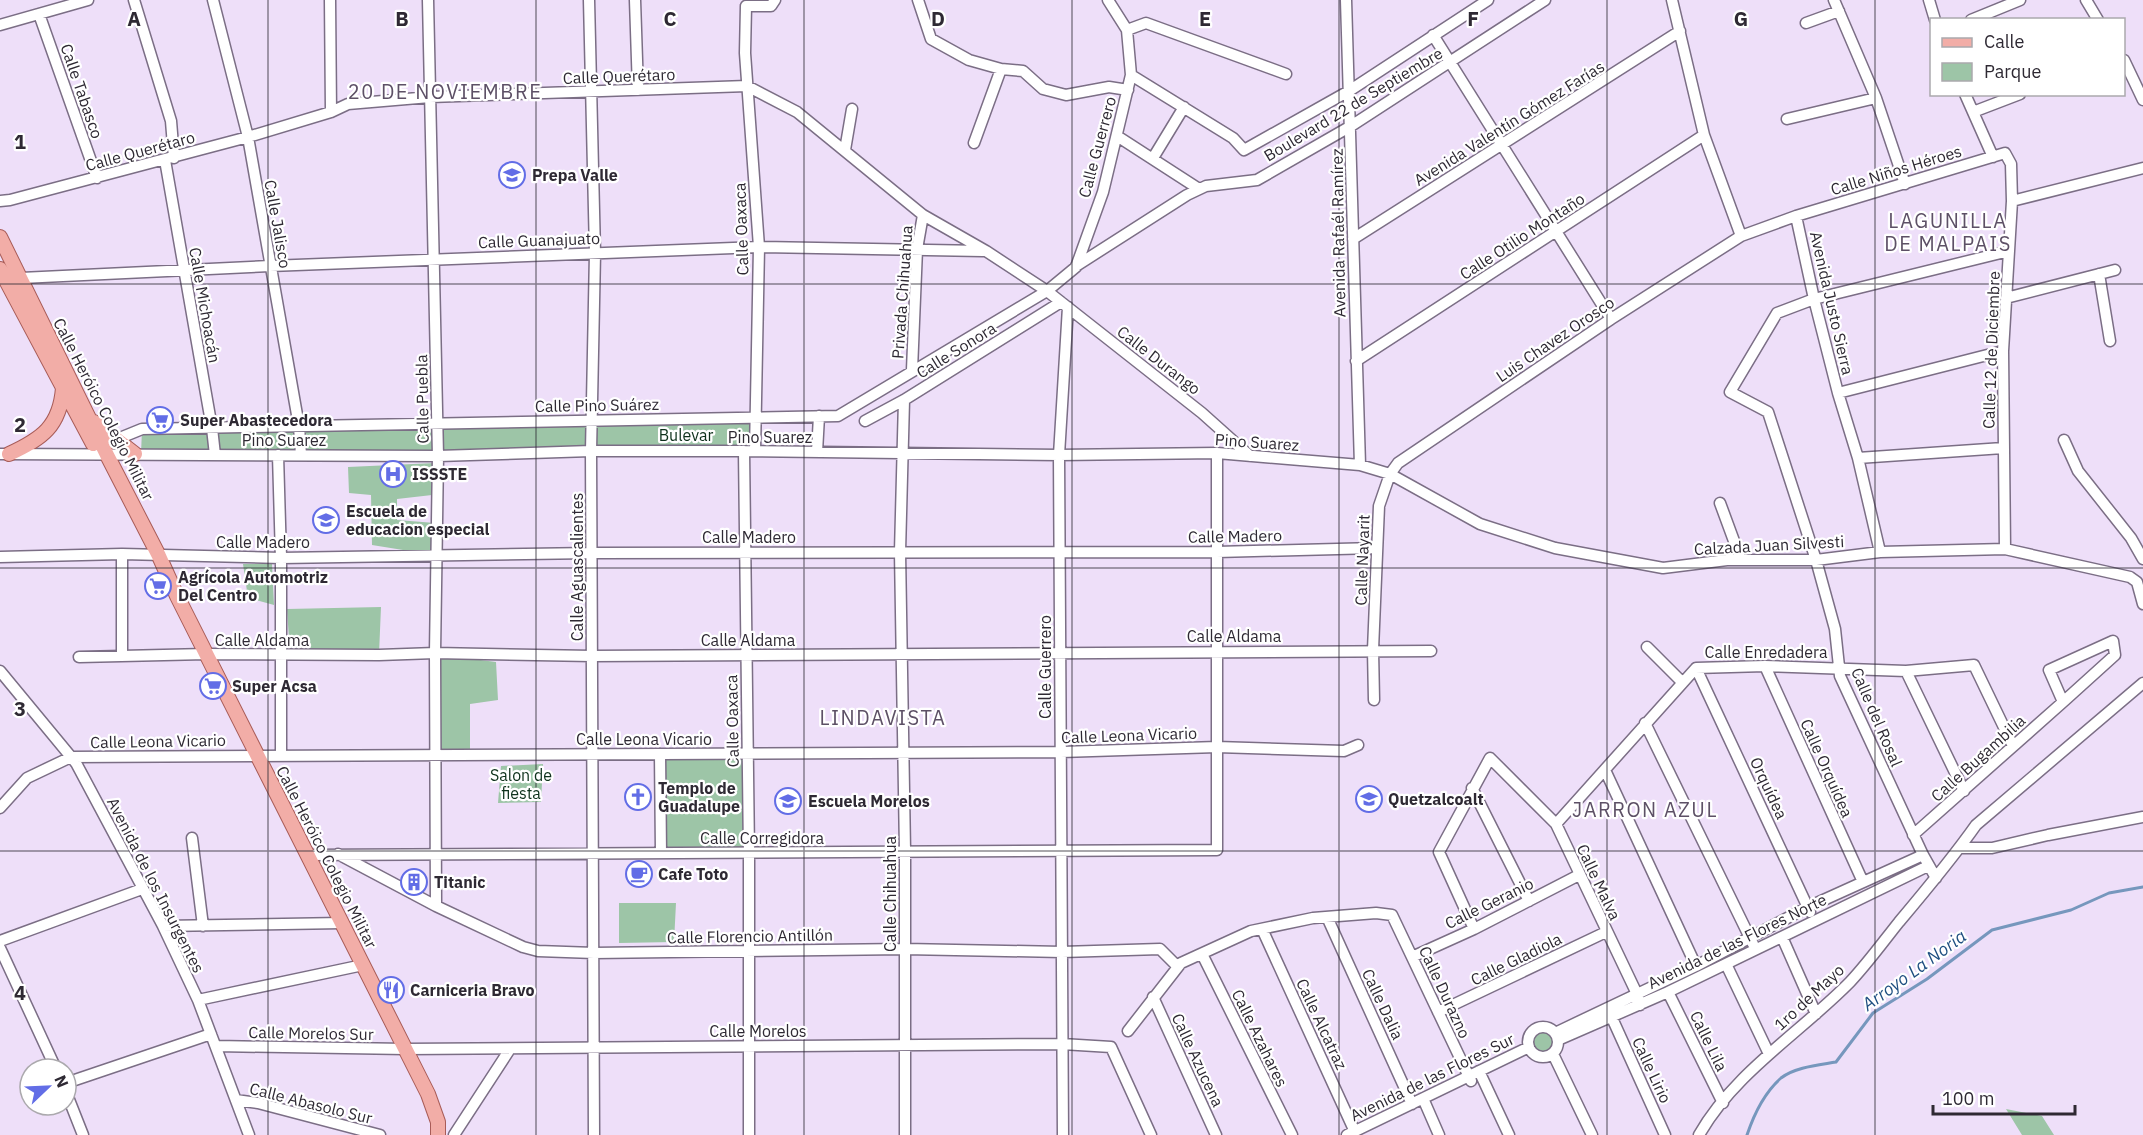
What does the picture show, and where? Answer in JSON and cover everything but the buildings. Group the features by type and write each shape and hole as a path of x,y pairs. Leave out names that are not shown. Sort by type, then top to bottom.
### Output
{"main road":[{"name":"Calle Heróico Colegio Militar","path":"0,237 21,278 61,372 63,388 103,455 177,596 406,1049 428,1094 438,1122 438,1135"},
{"name":"Calle Heróico Colegio Militar","path":"0,269 91,420 103,455"},
{"path":"5,454 36,440 53,425 62,402 63,388"},
{"path":"91,420 135,454"}],"street":[{"path":"0,25 73,2 88,0"},
{"name":"Calle Michoacán","path":"134,0 171,121 169,159 183,270 215,455"},
{"name":"Calle Jalisco","path":"213,0 248,137 298,426 301,455"},
{"path":"330,0 331,112"},
{"name":"Calle Puebla","path":"428,0 438,456 435,653 436,906"},
{"name":"Calle Aguascalientes","path":"589,0 595,253 591,451 594,1135"},
{"path":"635,0 638,90"},
{"path":"744,3 771,6 775,0"},
{"path":"918,0 931,39 969,60 1001,69 1023,71 1043,89 1066,95 1109,87 1128,90"},
{"name":"Calle Guerrero","path":"1076,267 1102,192 1131,75 1127,30 1108,0"},
{"name":"Avenida Rafaél Ramírez","path":"1346,0 1360,465"},
{"name":"Boulevard 22 de Septiembre","path":"1184,107 1233,138 1244,150 1349,91 1488,0"},
{"name":"Boulevard 22 de Septiembre","path":"1076,267 1199,189 1206,186 1257,180 1351,126 1545,0"},
{"path":"1672,0 1704,135 1741,236"},
{"path":"1834,0 1876,98 1905,184"},
{"path":"1929,0 1934,18"},
{"path":"1976,18 2020,0"},
{"path":"2086,0 2097,18"},
{"name":"Calle Oaxaca","path":"744,3 747,86 759,247 756,417 750,451 745,552 749,854 749,1135"},
{"path":"1806,23 1839,11"},
{"name":"Calle Tabasco","path":"39,14 97,178"},
{"path":"1127,30 1146,23 1286,74"},
{"name":"Avenida Valentín Gómez Farías","path":"1353,239 1680,32"},
{"path":"1433,35 1611,319"},
{"path":"2125,61 2138,75 2143,100"},
{"path":"974,143 1001,69"},
{"path":"1131,75 1184,107 1153,158"},
{"name":"Calle Querétaro","path":"0,201 10,201 248,137 331,112 348,104 429,97 747,86 797,112 923,215 986,251"},
{"path":"1966,96 1993,157"},
{"path":"1972,112 2015,96"},
{"path":"1787,119 1876,98"},
{"path":"845,150 852,109"},
{"name":"Calle Otilio Montaño","path":"1356,361 1704,135"},
{"path":"1117,136 1199,189"},
{"name":"Calle Niños Héroes","path":"1796,216 2005,153"},
{"name":"Calle 12 de Diciembre","path":"2005,153 2011,164 2012,201 2003,351 2005,549"},
{"path":"2012,201 2143,168"},
{"name":"Privada Chihuahua","path":"912,370 917,249 923,215"},
{"name":"Avenida Justo Sierra","path":"1741,236 1796,216 1814,299 1838,393 1858,458 1880,552"},
{"name":"Luis Chavez Orosco","path":"1390,474 1398,463 1611,319 1741,236"},
{"name":"Calle Guanajuato","path":"21,278 759,247 986,251"},
{"path":"986,251 1047,291 1076,267"},
{"path":"1814,299 2009,251"},
{"path":"2007,298 2115,270"},
{"path":"2099,274 2110,341"},
{"name":"Calle Pino Suárez","path":"115,440 142,429 838,416 1047,291"},
{"name":"Calle Durango","path":"1047,291 1202,413 1250,456"},
{"name":"Calle del Rosal","path":"1814,299 1777,313 1730,392 1768,412 1816,560 1835,629 1840,676 1913,836 1936,878"},
{"name":"Calle Guerrero","path":"1063,1135 1059,455 1065,304"},
{"name":"Calle Sonora","path":"865,421 1065,304"},
{"path":"1838,393 2003,351"},
{"name":"Calle Chihuahua","path":"904,400 900,552 905,851 905,1135"},
{"path":"817,452 819,416"},
{"path":"2064,440 2078,471 2131,538 2143,559 2130,577 2137,582 2143,604"},
{"path":"1858,458 2003,448"},
{"name":"Pino Suarez","path":"5,454 438,456 591,451 1059,455 1216,453 1360,465"},
{"path":"1216,453 1216,747"},
{"path":"278,455 281,558 281,755"},
{"name":"Calzada Juan Silvesti","path":"1360,465 1390,474 1479,524 1555,548 1663,568 1741,560 1816,560 1880,552 2005,549 2130,577"},
{"name":"Calle Nayarit","path":"1374,700 1376,548 1379,506 1390,474"},
{"path":"1720,503 1741,560"},
{"name":"Calle Madero","path":"0,557 122,554 281,558 745,552 1216,552 1376,548"},
{"path":"122,554 122,656"},
{"name":"Calle Bugambilia","path":"1913,836 2115,655 2113,641 2049,670 2062,702"},
{"path":"1647,647 1682,682"},
{"name":"Calle Aldama","path":"79,657 206,654 435,653 592,656 1431,651"},
{"name":"Calle Enredadera","path":"1556,824 1696,668 1839,667 1906,671 1974,665 2013,746"},
{"name":"Calle Orquídea","path":"1765,666 1863,882"},
{"name":"Orquídea","path":"1696,668 1814,921"},
{"name":"Avenida de los Insurgentes","path":"0,670 71,757 163,926 198,1000 249,1135"},
{"path":"1906,671 1964,791"},
{"path":"1936,878 1976,825 2143,683"},
{"path":"1645,723 1755,950"},
{"name":"Calle Leona Vicario","path":"71,757 1061,752 1216,747 1344,751 1358,745"},
{"name":"Calle Corregidora","path":"307,855 1217,850 1216,747"},
{"path":"660,754 661,853"},
{"path":"0,808 27,778 71,757"},
{"name":"Calle Malva","path":"1472,788 1490,758 1556,824 1638,1000"},
{"path":"1605,770 1696,966"},
{"path":"1472,788 1439,852 1474,929"},
{"path":"1472,788 1529,901"},
{"path":"1960,849 1992,848 2143,817"},
{"path":"192,838 203,926"},
{"name":"Calle Florencio Antillón","path":"338,854 436,906 524,948 538,951 594,953 905,949 1062,952 1160,949 1178,967"},
{"name":"Avenida de las Flores Norte","path":"1556,1036 1612,1018 1696,966 1808,907 1923,855"},
{"name":"Avenida de las Flores Norte","path":"1556,1036 1638,1000 1668,992 1928,866"},
{"name":"Calle Geranio","path":"1412,957 1474,929 1580,875"},
{"name":"1ro de Mayo","path":"1700,1135 1708,1119 1759,1063 1851,980 1936,878"},
{"path":"0,941 142,889"},
{"name":"Calle Durazno","path":"1327,916 1376,913 1392,915 1438,1012 1509,1135"},
{"path":"1128,1031 1181,963 1251,931 1327,916"},
{"name":"Calle Dalia","path":"1327,916 1412,1104"},
{"path":"163,926 342,923"},
{"name":"Calle Alcatraz","path":"1262,929 1362,1132"},
{"name":"Calle Gladiola","path":"1438,1012 1606,932"},
{"path":"1782,937 1816,1014"},
{"path":"0,948 50,1057"},
{"name":"Calle Azahares","path":"1202,954 1292,1135"},
{"path":"198,1000 363,964"},
{"path":"1726,964 1769,1054"},
{"name":"Calle Lila","path":"1668,992 1723,1103"},
{"name":"Calle Azucena","path":"1153,998 1216,1135"},
{"name":"Calle Lirio","path":"1612,1018 1665,1135"},
{"path":"1551,1055 1540,1056 1531,1049 1530,1037 1535,1030 1545,1027 1556,1036 1551,1055 1585,1135"},
{"path":"78,1079 211,1034"},
{"name":"Calle Morelos","path":"406,1049 1062,1044 1111,1047 1151,1135"},
{"name":"Calle Morelos Sur","path":"216,1046 406,1049"},
{"path":"454,1135 510,1048"},
{"name":"Avenida de las Flores Sur","path":"1362,1132 1412,1104 1531,1049"},
{"path":"1551,1055 1592,1135"},
{"name":"Avenida de las Flores Sur","path":"1362,1132 1425,1103 1475,1076"},
{"name":"Calle Abasolo Sur","path":"236,1100 258,1103 350,1131 380,1135"},
{"path":"1425,1103 1439,1135"},
{"path":"76,1117 83,1135"}],"green space":[{"name":"Bulevar","path":"756,417 755,451 141,454 142,429"},
{"path":"435,463 432,495 397,499 397,520 435,523 434,555 372,545 371,495 349,493 348,467"},
{"path":"243,564 272,564 274,605 248,598"},
{"path":"381,607 379,654 290,654 287,609"},
{"path":"435,654 496,662 498,700 470,704 470,755 436,755"},
{"path":"660,754 746,754 747,852 661,853"},
{"name":"Salon de fiesta","path":"543,764 541,802 498,803 501,766"},
{"path":"619,903 676,903 674,942 619,943"},
{"path":"1540,1028 1557,1035 1549,1056 1530,1047"},
{"path":"2006,1109 2042,1116 2054,1135 2022,1135"}],"waterway":[{"name":"Arroyo La Noria","path":"1747,1135 1760,1104 1781,1078 1800,1069 1836,1062 1873,1013 1927,979 1992,930 2071,910 2109,893 2143,887"}],"place":[{"name":"Prepa Valle","path":"512,175"},
{"name":"Super Abastecedora","path":"160,420"},
{"name":"ISSSTE","path":"393,474"},
{"name":"Escuela de educacion especial","path":"326,520"},
{"name":"Agrícola Automotriz Del Centro","path":"158,586"},
{"name":"Super Acsa","path":"213,686"},
{"name":"Templo de Guadalupe","path":"638,797"},
{"name":"Quetzalcoalt","path":"1369,799"},
{"name":"Escuela Morelos","path":"788,801"},
{"name":"Cafe Toto","path":"639,874"},
{"name":"Titanic","path":"414,882"},
{"name":"Carniceria Bravo","path":"391,990"}],"district":[{"name":"20 DE NOVIEMBRE","path":"445,91"},
{"name":"LAGUNILLA DE MALPAIS","path":"1948,232"},
{"name":"LINDAVISTA","path":"883,717"},
{"name":"JARRON AZUL","path":"1645,809"}]}
